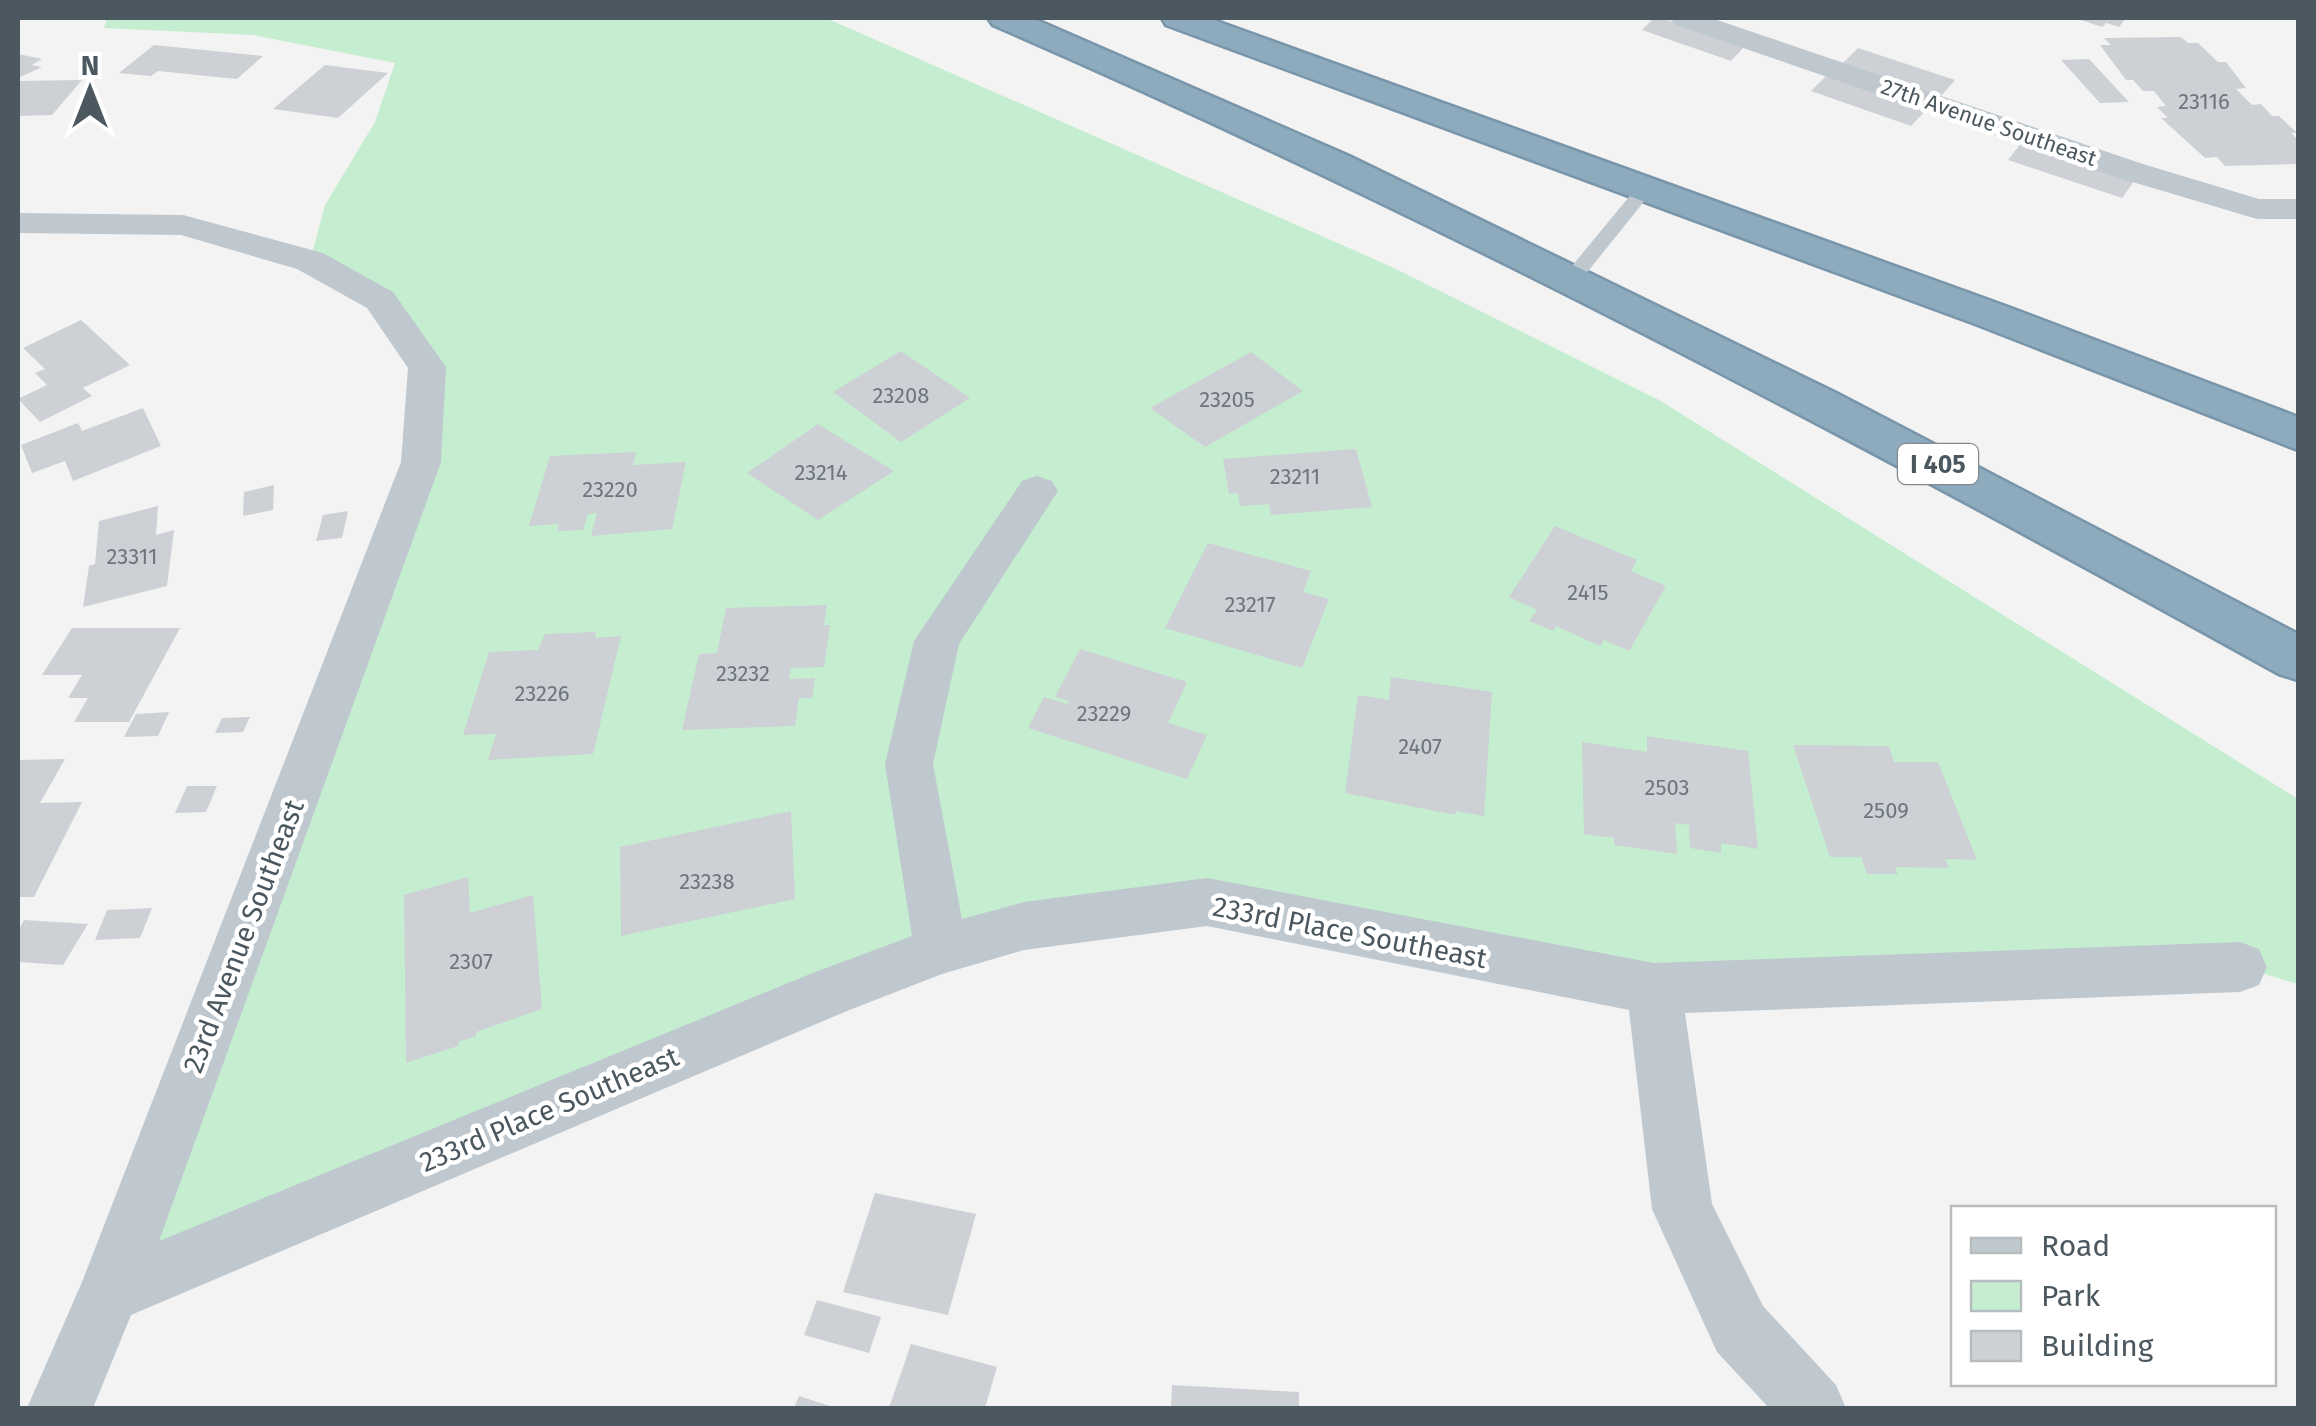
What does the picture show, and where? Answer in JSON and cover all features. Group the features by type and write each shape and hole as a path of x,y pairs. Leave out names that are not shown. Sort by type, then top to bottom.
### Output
{"highway":[{"name":"I 405","path":"1005,18 1278,137 1574,276 1949,470 2298,659"},
{"path":"1178,18 1993,316 2298,434"},
{"path":"1234,18 2298,396"}],"street":[{"name":"27th Avenue Southeast","path":"1684,18 2131,171 2257,209 2298,210"},
{"name":"23rd Avenue Southeast","path":"18,222 182,226 310,261 380,300 427,367 421,462 109,1293 60,1408"},
{"path":"941,950 909,764 937,640 1037,491"},
{"name":"233rd Place Southeast","path":"109,1293 829,992 941,950 1024,926 1206,902 1654,989 2240,967"},
{"path":"1654,989 1682,1209 1740,1329 1813,1408"}],"lane":[{"path":"1574,276 1644,190"}],"green space":[{"path":"107,18 826,18 1392,267 1659,400 2298,799 2298,984 2240,967 1654,989 1207,902 1024,926 109,1293 417,466 427,367 380,300 310,261 325,205 375,122 395,63 253,35 104,28"}],"building":[{"path":"1654,18 1745,46 1731,61 1642,30"},
{"path":"2075,18 2126,18 2119,27 2106,23 2102,27"},
{"path":"2181,37 2188,43 2198,43 2218,62 2226,62 2246,88 2236,89 2252,105 2261,104 2297,133 2291,133 2298,140 2298,164 2225,166 2217,157 2205,158 2161,118 2168,118 2157,107 2166,106 2154,91 2143,91 2133,80 2126,80 2100,45 2111,45 2104,38"},
{"path":"154,45 263,56 237,79 158,71 151,76 119,73"},
{"path":"1858,48 1955,80 1941,96 1843,63"},
{"path":"18,54 42,59 32,65 42,67 18,78"},
{"path":"2089,59 2129,102 2100,103 2061,60"},
{"path":"325,65 388,73 338,118 273,109"},
{"path":"1827,75 1927,109 1911,126 1811,91"},
{"path":"82,80 52,115 18,116 18,81"},
{"path":"2021,143 2135,180 2122,198 2008,160"},
{"path":"81,320 130,365 83,388 92,396 40,422 18,399 47,385 35,373 45,369 23,348"},
{"path":"901,351 970,398 901,442 833,392"},
{"path":"1251,352 1303,391 1205,447 1150,408"},
{"path":"143,408 161,446 73,481 65,461 32,473 21,445 78,423 82,431"},
{"path":"818,424 894,471 818,520 747,473"},
{"path":"1356,449 1372,507 1271,515 1269,504 1240,506 1238,493 1229,494 1223,459"},
{"path":"636,452 633,465 686,462 672,529 591,536 597,513 588,514 583,530 557,531 559,524 529,526 550,456"},
{"path":"274,485 273,510 243,516 244,492"},
{"path":"158,506 156,535 174,530 167,586 83,607 89,566 95,564 99,521"},
{"path":"348,511 342,538 316,541 323,515"},
{"path":"1555,526 1637,560 1631,571 1666,586 1629,651 1604,640 1600,646 1556,626 1553,631 1529,621 1537,610 1509,597"},
{"path":"1208,543 1311,571 1303,592 1329,599 1302,668 1165,628"},
{"path":"827,605 824,625 830,625 824,667 791,668 789,679 815,678 812,698 799,698 795,726 682,730 699,654 717,653 726,608"},
{"path":"72,628 180,628 129,722 74,722 88,698 68,698 82,675 42,675"},
{"path":"596,632 595,638 621,636 593,754 488,760 496,734 463,735 489,652 538,650 545,634"},
{"path":"1080,649 1187,682 1168,723 1207,735 1187,779 1028,728 1044,697 1067,704 1069,701 1055,697"},
{"path":"1391,677 1492,692 1484,816 1456,811 1455,815 1345,793 1358,695 1389,700"},
{"path":"169,712 158,736 124,737 136,714"},
{"path":"250,717 243,732 215,733 222,718"},
{"path":"1647,736 1748,751 1758,849 1721,843 1721,853 1690,848 1689,825 1675,823 1677,854 1614,845 1614,838 1584,834 1582,742 1647,752"},
{"path":"1793,745 1889,746 1894,762 1938,762 1977,860 1945,859 1949,868 1895,867 1898,874 1867,874 1861,857 1830,857"},
{"path":"65,759 40,803 82,802 34,897 18,897 18,760"},
{"path":"187,786 217,786 206,812 175,813"},
{"path":"791,811 795,899 621,936 620,847"},
{"path":"468,877 470,913 533,895 542,1009 476,1032 476,1036 458,1042 458,1046 406,1063 404,895"},
{"path":"152,908 140,938 95,940 107,910"},
{"path":"24,920 88,924 63,965 18,962 18,931"},
{"path":"875,1193 976,1214 948,1315 843,1292"},
{"path":"817,1300 881,1317 869,1353 804,1335"},
{"path":"911,1344 997,1367 985,1408 889,1408"},
{"path":"1172,1385 1299,1392 1299,1408 1171,1408"},
{"path":"799,1396 836,1408 794,1408"}]}
